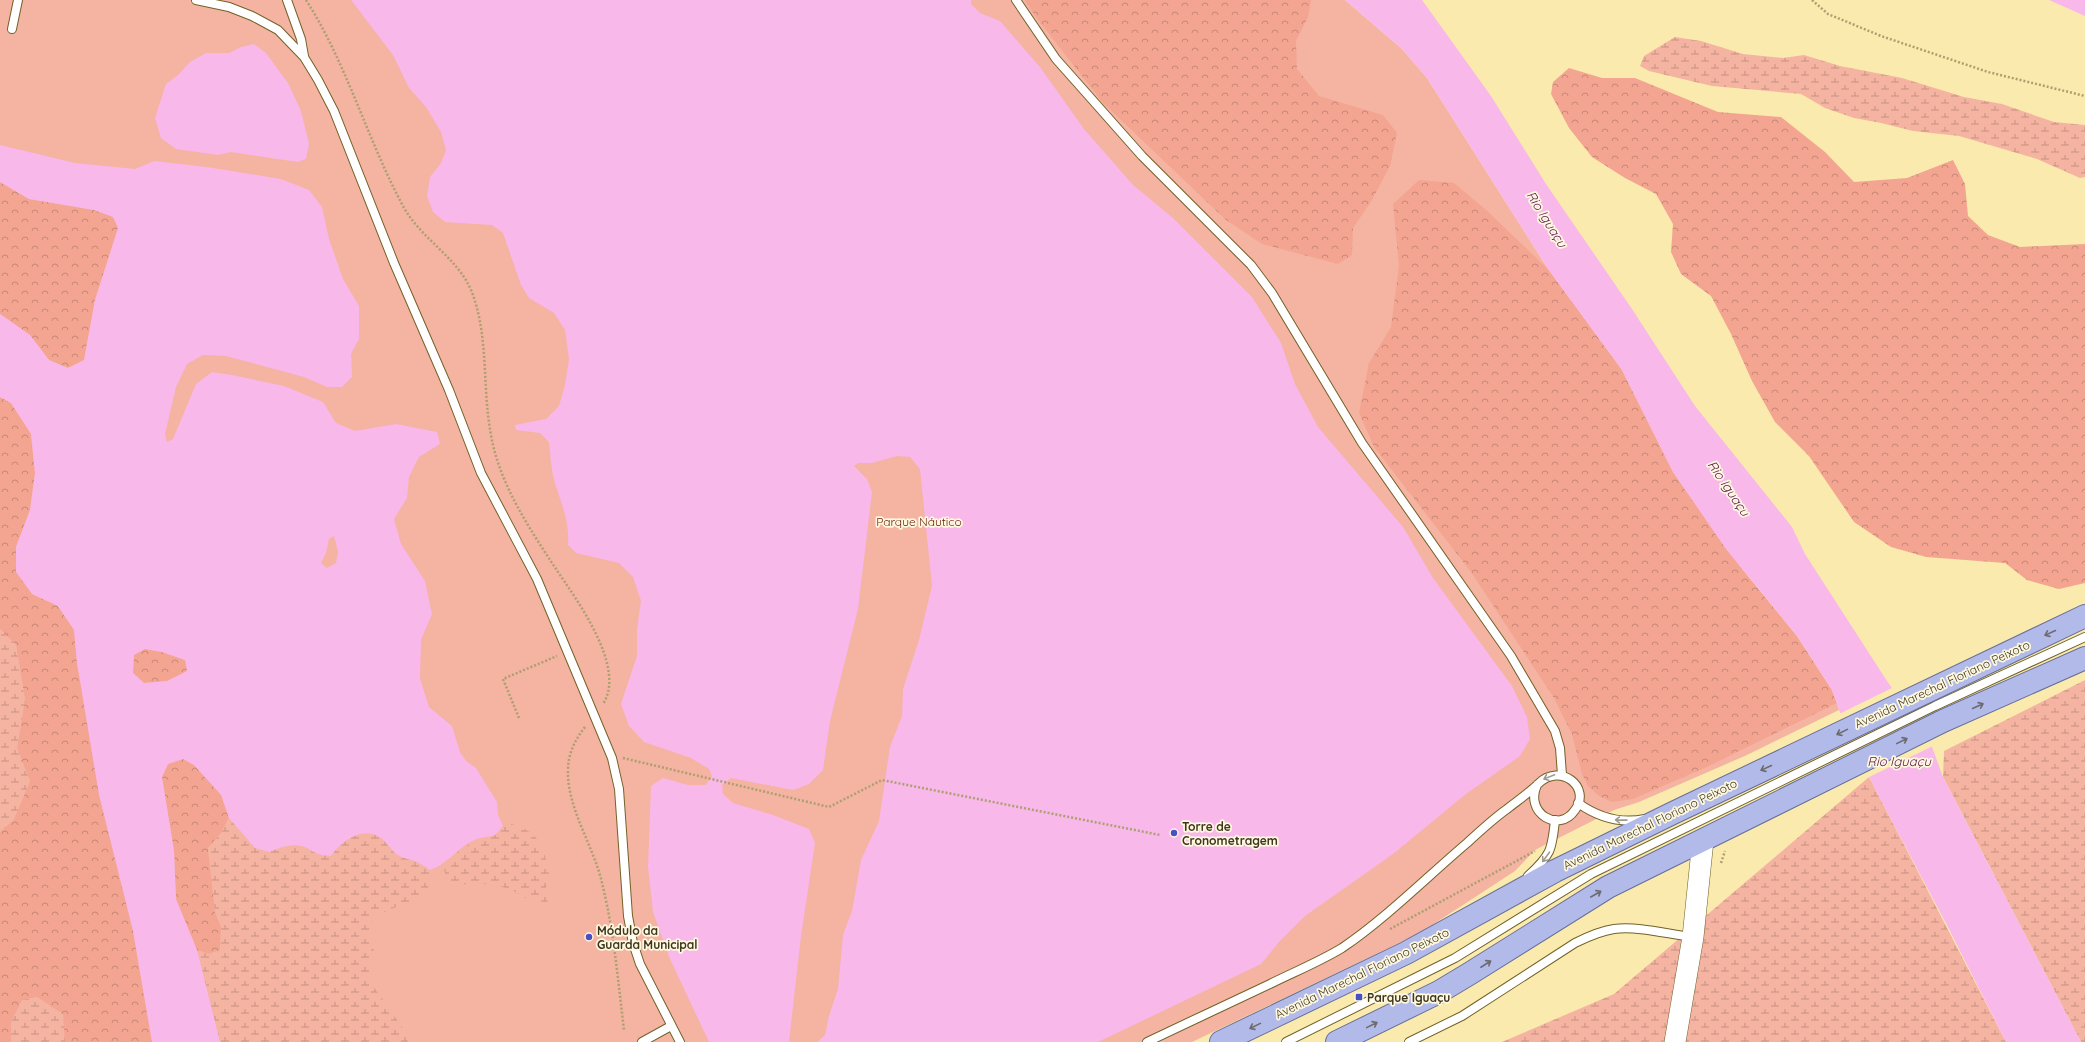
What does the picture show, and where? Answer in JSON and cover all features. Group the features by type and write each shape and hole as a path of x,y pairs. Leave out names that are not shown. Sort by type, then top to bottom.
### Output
{"main road":[{"name":"Avenida Marechal Floriano Peixoto","path":"1220,1042 1406,953 1478,915 1555,871 1673,813 1809,768 1935,706 2085,616"},
{"name":"Avenida Marechal Floriano Peixoto","path":"1337,1042 1439,992 1602,890 1703,840 1809,768 1935,706 2085,658"}],"street":[{"path":"1675,1042 1693,937 1703,840"}],"lane":[{"path":"12,28 18,0"},
{"path":"196,0 227,4 278,30 304,57 334,111 394,263 449,390 480,473 537,579 612,758 619,789 628,916 633,943 640,964 680,1042"},
{"path":"286,0 301,39 304,57"},
{"path":"1016,0 1056,59 1115,126 1251,265 1272,293 1366,449 1512,656 1555,731 1560,748 1562,775"},
{"path":"1935,706 2085,637"},
{"path":"1286,1042 1455,958 1592,874 1809,768"},
{"path":"1147,1042 1341,948 1379,919 1498,816 1548,776 1562,775 1569,778 1578,789 1578,803 1570,816 1556,820 1543,816 1535,805 1534,791 1537,785"},
{"path":"1578,803 1601,817 1616,820 1640,820 1673,813"},
{"path":"1478,915 1528,876 1545,860 1551,851 1556,820"},
{"path":"1409,1042 1462,1016 1575,943 1593,934 1614,929 1634,929 1693,937"},
{"path":"642,1042 671,1026"}],"path":[{"path":"306,0 329,41 403,207 424,236 448,257 463,274 472,294 483,335 491,435 497,460 508,487 538,541 590,620 600,642 608,670 608,686 605,700 573,746 569,758 569,789 602,882 612,937 624,1030"},
{"path":"1812,0 1828,14 1881,36 1988,72 2085,96"},
{"path":"519,718 502,679 568,651"},
{"path":"612,758 626,758 653,764 727,784 829,807 882,780 1160,835"},
{"path":"1720,870 1722,856 1726,848"}],"green space":[{"name":"Parque Náutico","path":"0,0 1345,0 1402,49 1427,78 1548,269 1622,370 1673,472 1837,703 1839,710 1747,755 1639,802 1614,810 1535,850 1515,871 1420,933 1192,1042 0,1042"},
{"path":"1025,0 1311,0 1308,17 1296,41 1297,69 1319,96 1383,115 1397,133 1390,166 1372,200 1353,228 1352,255 1338,264 1262,244 1226,220 1103,103 1035,16"},
{"path":"1675,37 1701,41 1743,54 1783,58 1804,55 1840,66 1902,78 1964,97 2002,104 2054,122 2085,125 2085,177 2080,178 2037,159 1959,136 1913,131 1854,118 1825,108 1801,94 1712,86 1649,71 1640,66 1644,56"},
{"path":"1569,68 1602,78 1635,78 1718,112 1781,117 1825,152 1854,182 1907,178 1953,160 1965,184 1968,216 1988,235 2020,247 2085,244 2085,583 2059,589 2027,580 2005,563 1926,557 1891,547 1854,522 1809,456 1775,422 1752,381 1731,334 1711,296 1681,274 1671,252 1673,224 1656,194 1625,178 1592,157 1569,128 1551,94 1553,82"},
{"path":"1419,180 1454,183 1485,209 1548,269 1622,370 1673,472 1726,549 1797,636 1832,690 1837,703 1709,766 1633,799 1612,802 1599,796 1588,786 1582,774 1572,734 1554,698 1471,572 1374,447 1359,413 1369,363 1391,327 1399,266 1393,204"},
{"path":"0,182 29,199 94,210 114,217 118,228 95,300 84,360 68,368 49,360 30,335 0,314"},
{"path":"0,397 11,403 31,434 35,473 30,510 16,547 32,594 58,606 74,630 77,663 133,931 152,1042 65,1042 11,1022 11,1042 0,1042 0,832 14,819 30,781 17,748 25,699 16,645 0,629"},
{"path":"0,629 16,645 25,699 17,748 30,781 14,819 0,832"},
{"path":"145,649 162,652 185,660 188,671 167,681 144,683 133,673 134,654"},
{"path":"2085,680 2085,1042 2081,1042 1943,777 1944,751"},
{"path":"183,759 194,765 222,795 229,818 221,833 208,848 215,912 221,927 220,950 209,954 197,950 176,899 174,851 162,777 168,764"},
{"path":"1869,777 2006,1042 1502,1042 1614,994"},
{"path":"229,818 255,848 269,852 283,847 297,845 318,854 331,856 346,841 352,837 364,833 378,836 386,842 396,854 417,862 430,870 431,878 426,895 372,917 370,933 374,949 369,967 371,983 404,1030 408,1042 220,1042 197,950 209,954 220,950 221,927 215,912 208,848 221,833"},
{"path":"509,823 529,832 540,843 546,859 550,879 545,891 546,898 551,909 541,907 520,894 500,886 477,884 453,885 447,881 443,865 473,842 495,835 503,826"},
{"path":"37,997 63,1014 65,1042 11,1042 11,1022 22,1000"}],"water":[{"path":"351,0 971,0 971,4 980,13 1000,21 1040,67 1084,129 1133,185 1173,218 1252,297 1281,343 1295,384 1318,427 1403,527 1433,578 1512,686 1527,717 1530,739 1520,756 1466,794 1393,854 1305,916 1279,942 1261,964 1098,1042 817,1042 825,1035 829,1016 838,989 843,935 852,911 861,860 879,821 890,747 902,716 903,689 919,640 932,586 920,469 910,457 897,456 872,463 858,463 854,466 867,479 872,492 858,609 830,721 823,770 809,784 793,790 731,778 722,785 723,794 733,803 773,815 809,829 815,843 801,936 789,1042 709,1042 670,959 653,912 648,867 651,786 663,778 688,785 706,785 712,776 709,769 691,758 644,742 629,726 621,704 637,656 637,629 641,601 633,577 619,563 576,553 568,545 566,518 553,476 549,442 540,433 516,430 515,425 546,419 559,406 565,385 569,359 565,330 554,313 529,298 521,285 503,233 492,225 445,222 433,212 427,196 430,177 441,163 446,150 441,132 426,107 409,88 393,55"},
{"name":"Rio Iguaçu","path":"1345,0 1422,0 1491,96 1546,184 1632,309 1695,406 1792,527 1805,554 1887,681 1931,744 1943,777 2081,1042 2006,1042 1950,931 1875,789 1839,710 1832,690 1797,636 1726,549 1673,472 1622,370 1548,269 1427,78 1402,49"},
{"path":"2049,0 2085,0 2085,16"},
{"path":"254,44 266,53 288,83 301,111 309,144 306,159 298,162 231,152 218,155 176,149 161,138 155,118 166,84 178,75 190,62 206,53 229,53 241,47"},
{"path":"0,145 75,163 135,169 154,161 207,167 281,179 309,190 322,207 329,239 343,279 359,306 359,339 351,354 352,377 342,387 327,387 304,377 226,356 203,355 187,364 176,387 165,434 167,442 173,439 196,384 212,372 284,386 323,402 336,423 355,431 396,424 437,432 440,444 419,457 409,477 407,498 394,519 401,544 425,581 432,614 421,640 420,679 429,707 452,726 460,752 466,761 476,768 497,802 498,815 503,826 495,835 479,838 470,842 443,863 430,870 417,862 396,854 386,842 378,836 364,833 352,837 346,841 331,856 318,854 298,845 283,847 269,852 255,848 229,818 221,795 194,765 183,759 168,764 162,777 174,851 176,899 197,950 220,1042 152,1042 133,931 99,795 77,663 74,630 58,606 32,594 16,572 16,547 30,510 35,473 31,434 11,403 0,397 0,314 30,335 49,360 68,368 84,360 95,300 118,228 113,217 94,210 29,199 0,182","holes":["334,536 338,552 336,563 327,568 321,563 326,553 329,539","145,649 162,652 185,660 187,671 167,681 144,683 133,673 134,655"]}],"pier":[{"path":"1894,687 1933,746 1867,778 1839,714"}],"place":[{"name":"Torre de Cronometragem","path":"1174,833"},
{"name":"Módulo da Guarda Municipal","path":"589,937"},
{"name":"Parque Iguaçu","path":"1359,997"}]}
